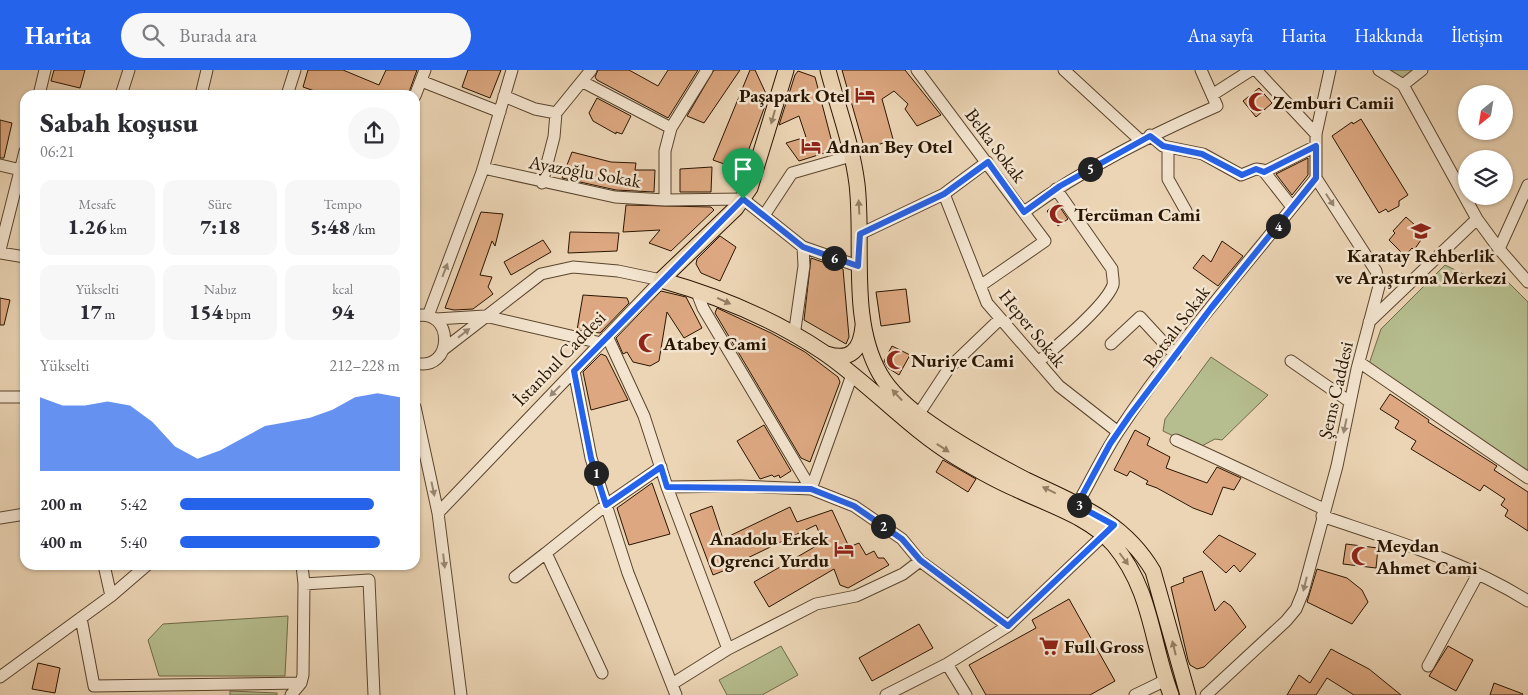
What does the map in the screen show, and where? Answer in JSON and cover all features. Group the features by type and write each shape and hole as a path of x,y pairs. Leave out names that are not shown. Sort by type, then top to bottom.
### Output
{"main road":[{"name":"İstanbul Caddesi","path":"661,280 691,253 743,199 756,174 786,70"},
{"path":"817,70 830,77 857,184 860,234 858,266 869,347 880,374 894,393 918,415 971,450 1077,505 1109,530 1136,545 1153,571 1188,695"},
{"path":"691,253 686,270 696,290"},
{"path":"661,280 696,290 757,316 823,352 903,419 939,446 996,480 1076,518 1109,530 1144,595 1166,680 1172,695"},
{"path":"823,352 843,357 856,350 862,333 864,315"}],"street":[{"path":"40,90 46,70"},
{"path":"123,90 129,70"},
{"path":"202,90 207,70"},
{"path":"292,90 295,70"},
{"path":"432,318 483,168 512,70"},
{"path":"542,183 554,137 556,113 591,70"},
{"path":"665,200 664,151 671,128 707,70"},
{"name":"Belka Sokak","path":"917,70 988,162 1045,241 980,286"},
{"path":"1064,70 1145,138 1168,148 1202,154 1242,175 1256,169 1264,172 1292,207"},
{"path":"1024,212 1056,189 1145,138 1217,106 1201,70"},
{"path":"1212,95 1251,70"},
{"path":"1256,70 1316,140"},
{"path":"1316,178 1316,140 1330,70"},
{"path":"1379,70 1402,85 1477,220 1498,249 1528,282"},
{"path":"1402,85 1422,70"},
{"path":"417,90 423,76 500,112"},
{"path":"583,82 671,128"},
{"path":"504,96 536,109 556,113"},
{"path":"1264,172 1316,140"},
{"path":"1168,148 1168,179 1186,210"},
{"path":"765,214 792,173 851,156"},
{"path":"860,234 944,194 988,162"},
{"path":"0,165 20,169"},
{"name":"Ayazoğlu Sokak","path":"483,168 542,183 615,197 665,200 743,199"},
{"name":"Botsalı Sokak","path":"1077,505 1118,432 1175,355 1316,178"},
{"name":"Şems Caddesi","path":"1206,695 1286,621 1296,609 1304,592 1323,512 1337,466 1359,362 1379,286 1376,271 1316,178"},
{"path":"20,181 0,252 20,256"},
{"path":"1498,249 1528,184"},
{"path":"1038,362 1072,333 1106,295 1113,284 1112,269 1056,189"},
{"name":"Heper Sokak","path":"944,194 987,303 1059,386 1118,432"},
{"path":"743,199 765,214 803,247 858,266"},
{"path":"1369,322 1477,220"},
{"path":"794,336 804,266 803,247"},
{"path":"421,363 434,360 444,349 485,316 541,274 572,267 618,272 661,280"},
{"name":"İstanbul Caddesi","path":"438,513 661,280"},
{"path":"696,290 704,308 812,490"},
{"path":"420,317 432,318 485,316 604,340 644,416 667,487 728,649"},
{"path":"1111,344 1140,316 1175,355"},
{"path":"432,318 445,334 444,349"},
{"path":"918,415 949,368 1000,319"},
{"path":"1291,361 1350,402"},
{"path":"1359,362 1528,478"},
{"path":"574,371 591,458 628,573 674,689 728,649 816,604 856,596 903,574 920,560"},
{"path":"812,490 852,375"},
{"path":"0,397 20,397"},
{"path":"420,430 438,513 461,695"},
{"path":"1176,440 1323,512 1438,556 1502,585 1528,601"},
{"path":"515,577 606,505 661,467"},
{"path":"667,487 741,486 812,490 854,506 902,539 920,560 1008,626"},
{"path":"0,518 20,515"},
{"path":"886,695 947,664 1008,626 1109,530"},
{"path":"546,553 602,673"},
{"path":"105,570 111,596"},
{"path":"0,662 3,675 111,596 141,570"},
{"path":"291,695 301,683 303,674 303,570"},
{"path":"1428,666 1478,574"},
{"path":"304,584 369,580 374,695"},
{"path":"81,618 94,686 301,683"},
{"path":"947,664 966,695"},
{"path":"1135,695 1166,680"}],"green space":[{"path":"1387,70 1415,70 1405,80"},
{"path":"1445,265 1480,282 1500,274 1528,302 1528,476 1369,364 1381,329"},
{"path":"1211,357 1268,395 1222,440 1215,439 1198,448 1163,431 1165,419"},
{"path":"288,616 285,676 159,676 148,640 163,624"},
{"path":"781,646 798,675 762,695 727,695 719,680"},
{"path":"230,691 277,693 277,695 230,695"}],"building":[{"path":"54,70 85,70 80,88 51,81"},
{"path":"308,70 343,70 379,85 386,70 417,70 410,90 312,90 303,87"},
{"path":"468,70 501,70 490,98 462,87"},
{"path":"598,70 629,70 658,86 668,70 698,70 668,118 597,80 595,77"},
{"path":"714,70 740,70 704,123 687,116"},
{"path":"750,70 755,70 768,98 741,170 713,160"},
{"path":"842,70 905,70 941,115 917,126 905,109 908,104 894,91 882,99 893,139 865,150"},
{"path":"798,71 815,77 834,150 799,161 786,143 806,137 799,116 779,125 795,75"},
{"name":"Zemburi Camii","path":"1259,88 1272,103 1256,117 1243,101"},
{"path":"597,98 631,116 622,134 616,132 616,134 593,121 589,113"},
{"path":"1361,119 1408,195 1399,201 1399,206 1388,212 1386,209 1379,213 1332,136 1352,122 1353,124"},
{"path":"0,120 12,123 4,158 0,158"},
{"path":"572,152 611,162 636,163 635,170 655,170 654,192 616,190 562,178"},
{"path":"1308,158 1308,175 1292,195 1276,174"},
{"path":"712,167 711,192 680,192 680,169"},
{"name":"Tercüman Cami","path":"1057,203 1068,219 1058,226 1047,211"},
{"path":"626,205 711,207 714,210 671,251 649,243 660,230 623,232"},
{"path":"481,212 503,214 495,246 492,241 480,275 492,277 488,287 493,294 473,309 454,310 445,308"},
{"path":"1406,217 1425,234 1414,250 1412,248 1405,256 1389,240 1395,233 1393,231"},
{"path":"570,232 619,233 617,251 568,253"},
{"path":"720,236 736,247 720,281 701,273 696,264 697,259"},
{"path":"543,240 551,252 511,275 504,262"},
{"path":"1222,241 1243,256 1218,286 1193,268 1203,255 1211,262"},
{"path":"811,258 843,269 849,337 846,344 804,320"},
{"path":"906,289 910,322 881,326 876,292"},
{"path":"661,291 686,297 702,328 684,338 667,312 659,361 650,366 633,362 627,352 623,354 616,338"},
{"path":"583,295 627,298 629,303 600,333 577,330"},
{"path":"0,298 10,300 4,325 0,325"},
{"path":"717,308 771,333 805,352 838,377 840,382 810,462 801,458 715,313"},
{"name":"Nuriye Cami","path":"892,346 910,355 899,375 888,368 884,361"},
{"path":"601,354 606,356 628,400 591,410 583,372"},
{"path":"1390,394 1429,420 1428,422 1497,466 1494,470 1528,492 1528,531 1505,516 1508,510 1501,505 1505,499 1484,485 1480,491 1411,449 1416,441 1395,428 1399,421 1380,409"},
{"path":"764,425 791,471 780,478 779,475 774,477 772,475 760,479 737,441"},
{"path":"1135,430 1150,438 1147,445 1170,457 1166,468 1207,483 1217,467 1241,478 1234,490 1223,487 1212,515 1193,508 1146,484 1148,481 1130,471 1127,476 1114,470"},
{"path":"943,460 976,479 968,492 936,472"},
{"path":"652,483 670,534 629,545 617,508"},
{"path":"712,506 723,539 790,507 797,522 832,510 849,547 859,543 866,555 874,551 878,558 884,558 889,565 848,588 840,585 834,569 769,607 754,582 823,542 816,525 733,565 733,567 713,575 690,514"},
{"path":"1219,535 1256,554 1240,572 1234,565 1226,573 1203,552"},
{"name":"Meydan Ahmet Cami","path":"1346,544 1378,548 1376,568 1343,564"},
{"path":"1317,569 1347,578 1362,590 1368,602 1352,624 1307,602"},
{"path":"1202,571 1215,611 1224,601 1231,606 1246,627 1204,667 1197,669 1190,665 1188,660 1171,587 1184,582 1183,578"},
{"name":"Full Gross","path":"1069,599 1115,681 1090,695 986,695 969,665 1036,628 1032,620"},
{"path":"919,624 933,648 872,681 859,658"},
{"path":"1448,646 1473,660 1456,691 1429,676"},
{"path":"1331,649 1369,669 1401,695 1354,695 1327,678 1316,695 1287,695 1299,675 1310,683"},
{"path":"38,663 60,668 55,693 32,689"},
{"path":"1494,683 1523,694 1490,695"}],"place":[{"name":"Paşapark Otel","path":"865,95"},
{"name":"Zemburi Camii","path":"1258,102"},
{"name":"Adnan Bey Otel","path":"811,146"},
{"name":"Tercüman Cami","path":"1059,214"},
{"name":"Karatay Rehberlik ve Araştırma Merkezi","path":"1421,231"},
{"name":"Atabey Cami","path":"648,343"},
{"name":"Nuriye Cami","path":"896,360"},
{"name":"Anadolu Erkek Ogrenci Yurdu","path":"844,549"},
{"name":"Meydan Ahmet Cami","path":"1361,556"},
{"name":"Full Gross","path":"1049,646"}],"route":[{"path":"1150,136 1163,146 1174,150 1202,154 1242,175 1256,169 1264,172 1316,146 1316,178 1211,308 1130,415 1110,444 1077,505 1114,525 1008,626 920,560 902,539 854,506 812,490 741,486 667,487 661,467 606,505 591,458 574,371 661,280 691,253 743,199 765,214 803,247 858,266 860,234 944,194 988,162 1024,212 1060,186 1150,136"}]}
